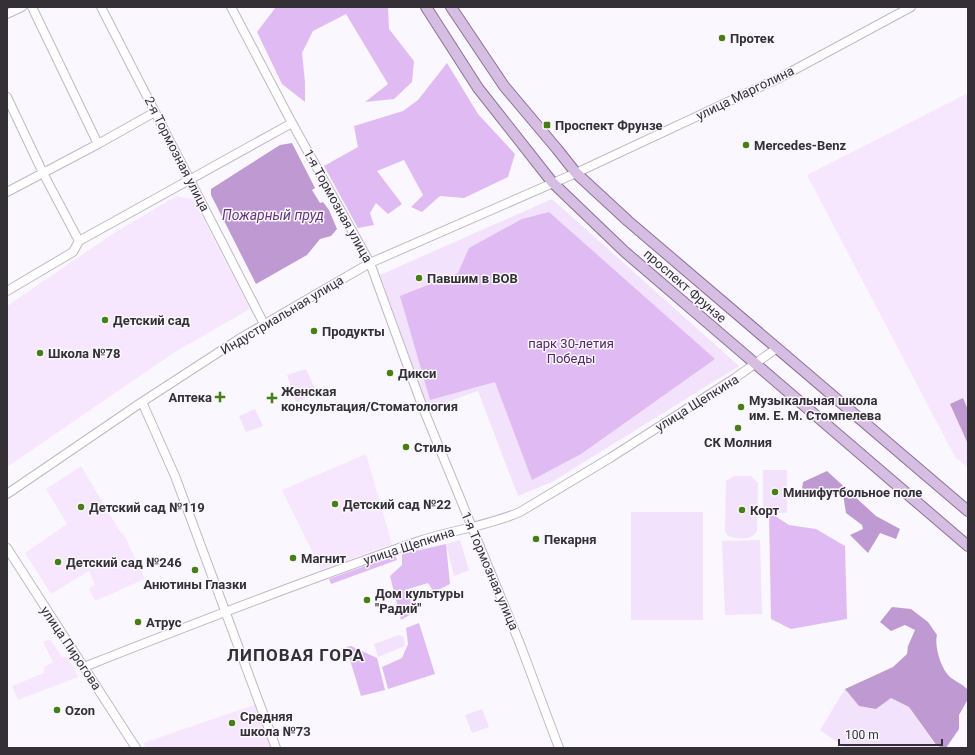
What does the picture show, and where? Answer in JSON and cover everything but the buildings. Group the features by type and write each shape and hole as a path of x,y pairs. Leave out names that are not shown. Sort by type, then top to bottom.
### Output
{"main road":[{"name":"проспект Фрунзе","path":"426,7 478,88 552,182 625,252 968,546"},
{"name":"проспект Фрунзе","path":"451,7 504,86 576,172 628,221 968,511"}],"street":[{"path":"7,14 22,7"},
{"path":"32,7 98,144"},
{"name":"2-я Тормозная улица","path":"101,7 264,324"},
{"name":"1-я Тормозная улица","path":"231,7 292,123 370,263 423,408 520,644 559,748"},
{"name":"улица Марголина","path":"576,172 780,77 912,7"},
{"path":"7,97 43,173 79,241"},
{"path":"7,192 155,112"},
{"path":"7,291 73,252 79,241 292,123"},
{"name":"Индустриальная улица","path":"7,494 142,402 264,324 370,263 576,172"},
{"name":"улица Щепкина","path":"84,667 226,612 413,543 520,512 610,458 757,365 777,348"},
{"path":"142,402 175,476 276,748"},
{"name":"улица Пирогова","path":"7,548 136,748"}],"shaded area":[{"path":"968,93 968,468 955,457 807,175"},
{"path":"176,196 193,199 250,309 175,352 7,467 7,306 111,235"},
{"name":"Детский сад №22","path":"366,454 392,544 321,570 282,490"},
{"path":"81,466 121,533 123,533 145,579 95,601 89,589 95,585 89,571 51,594 25,553 67,524 46,489"},
{"path":"50,639 62,657 68,657 78,677 18,700 12,686 44,673 44,667 53,662 43,642"},
{"name":"Средняя школа №73","path":"257,704 274,748 146,748 143,743"}],"green space":[{"path":"276,7 388,7 389,29 414,61 412,82 394,99 365,102 388,84 346,14 313,31 302,53 305,82 305,102 282,84 257,32"},
{"path":"447,63 478,114 515,154 508,177 464,198 440,196 422,212 411,207 423,195 404,160 377,171 402,204 388,214 376,203 370,213 374,225 358,228 324,166 358,147 354,126 403,111 418,100"},
{"name":"парк 30-летия Победы","path":"552,199 739,366 552,482 518,496 478,391 428,409 380,275"},
{"name":"парк 30-летия Победы","path":"549,212 715,359 581,454 532,480 495,382 430,400 400,296 458,273 469,248 522,219"},
{"path":"306,369 317,393 296,403 287,375"},
{"path":"255,409 263,426 246,432 239,416"},
{"name":"Минифутбольное поле","path":"763,470 787,470 787,513 763,513"},
{"name":"Корт","path":"734,476 751,476 758,483 757,531 748,538 728,536 725,531 726,481"},
{"path":"631,512 703,512 703,620 631,620"},
{"path":"769,512 789,525 816,529 845,546 847,619 791,629 771,619"},
{"path":"460,540 469,570 454,576 446,544"},
{"path":"760,540 762,614 725,615 722,541"},
{"path":"446,544 450,584 434,592 428,583 408,589 413,613 401,620 390,576 402,565 402,554"},
{"path":"395,555 397,560 331,584 329,579"},
{"path":"419,623 435,674 388,689 382,667 402,658 408,644 406,628"},
{"path":"399,635 404,637 405,646 378,657 374,644"},
{"path":"351,646 377,658 385,690 361,696 346,647"},
{"path":"845,689 859,706 876,709 891,698 909,707 937,748 846,748 820,730"},
{"path":"482,709 489,727 472,733 465,715"}],"water":[{"name":"Пожарный пруд","path":"292,143 315,188 312,190 320,203 323,202 329,210 337,229 331,236 320,239 307,255 256,284 211,195 211,189 280,145"},
{"path":"963,398 968,410 968,444 950,404"},
{"path":"827,471 876,516 900,529 896,539 880,533 868,553 850,535 863,529 862,525 846,513 843,494 801,496 803,482"},
{"path":"892,607 911,609 928,622 937,635 937,651 944,669 950,677 968,690 968,699 959,715 959,729 946,748 937,746 909,707 891,698 876,709 859,706 845,689 893,667 907,654 908,646 915,630 905,625 891,631 880,622"}],"place":[{"name":"Протек","path":"722,38"},
{"name":"Проспект Фрунзе","path":"547,125"},
{"name":"Mercedes-Benz","path":"746,145"},
{"name":"Павшим в ВОВ","path":"419,278"},
{"name":"Детский сад","path":"105,320"},
{"name":"Продукты","path":"314,331"},
{"name":"Школа №78","path":"40,353"},
{"name":"Дикси","path":"390,373"},
{"name":"Аптека","path":"220,397"},
{"name":"Женская консультация/Стоматология","path":"272,398"},
{"name":"Музыкальная школа им. Е. М. Стомпелева","path":"741,407"},
{"name":"СК Молния","path":"738,428"},
{"name":"Стиль","path":"406,447"},
{"name":"Минифутбольное поле","path":"775,492"},
{"name":"Детский сад №22","path":"335,504"},
{"name":"Детский сад №119","path":"81,507"},
{"name":"Корт","path":"742,510"},
{"name":"Пекарня","path":"536,539"},
{"name":"Магнит","path":"293,558"},
{"name":"Детский сад №246","path":"58,562"},
{"name":"Анютины Глазки","path":"195,570"},
{"name":"Дом культуры \"Радий\"","path":"367,600"},
{"name":"Атрус","path":"138,622"},
{"name":"Ozon","path":"57,710"},
{"name":"Средняя школа №73","path":"232,723"}],"district":[{"name":"ЛИПОВАЯ ГОРА","path":"296,655"}]}
